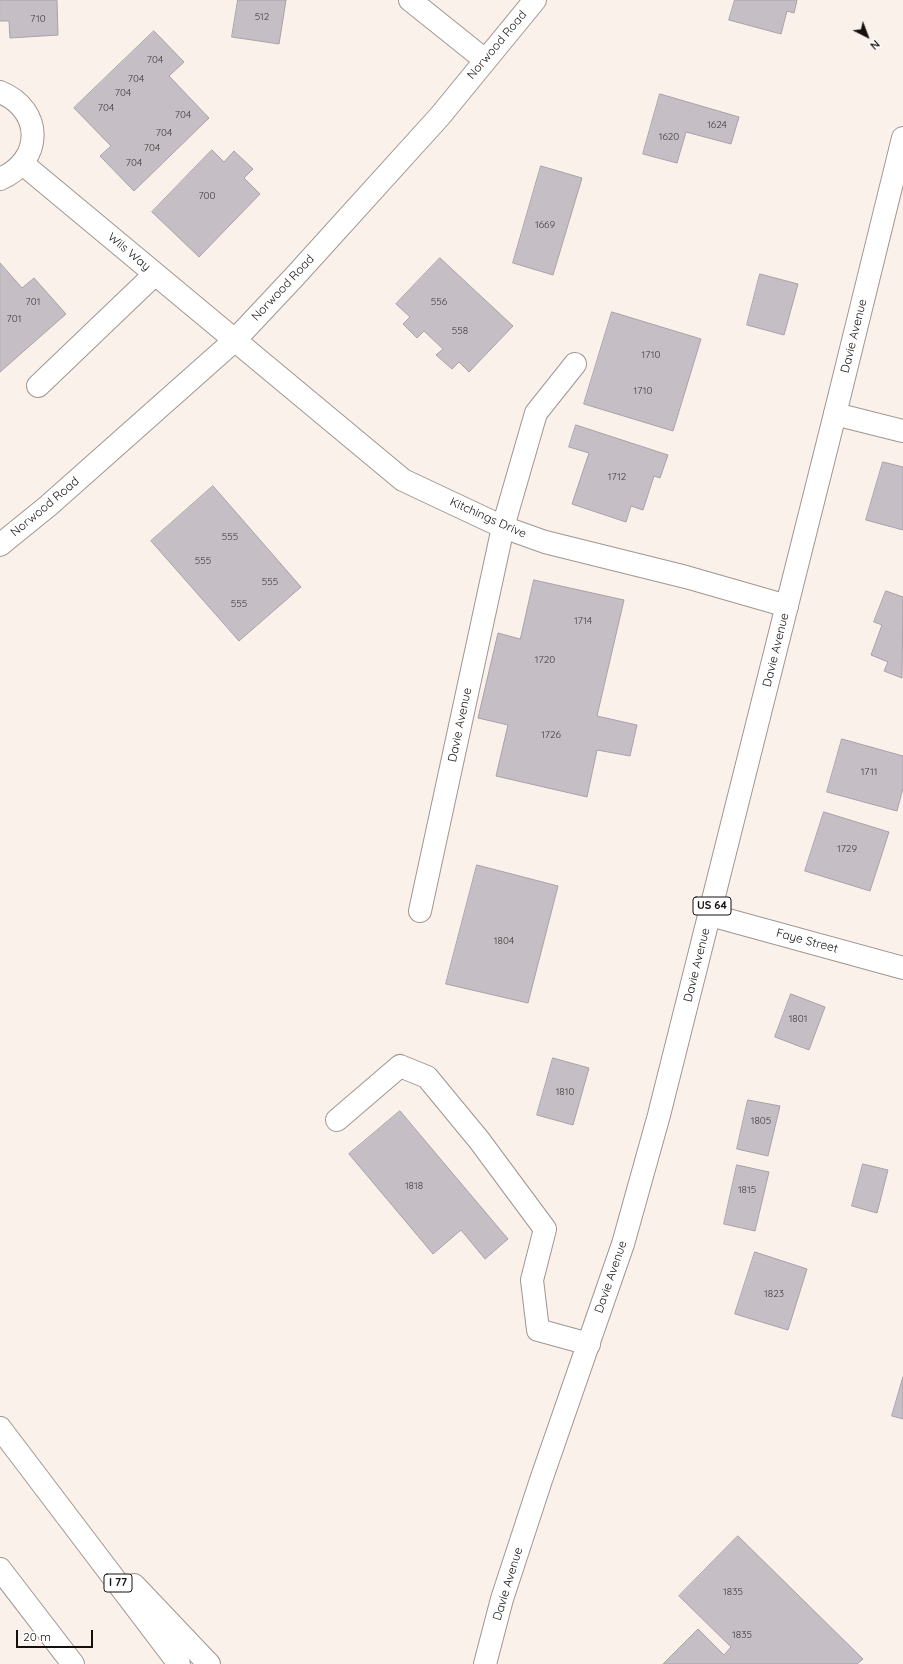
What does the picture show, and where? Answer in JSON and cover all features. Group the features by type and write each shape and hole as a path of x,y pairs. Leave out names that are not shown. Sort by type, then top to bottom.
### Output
{"main road":[{"path":"410,0 485,60"},
{"name":"Norwood Road","path":"0,545 48,506 235,340 440,116 535,0"},
{"path":"0,92 14,99 24,109 31,122 32,137 30,151 23,164 11,174 0,179"},
{"name":"Davie Avenue","path":"485,1664 502,1599 533,1502 623,1244 659,1115 903,138"},
{"name":"Wils Way","path":"23,164 235,340"},
{"path":"38,386 155,274"},
{"name":"Kitchings Drive","path":"235,340 403,480 503,528 545,542 686,577 787,606"},
{"name":"Davie Avenue","path":"420,911 503,528 536,413 575,364"},
{"path":"835,414 903,431"},
{"name":"Faye Street","path":"710,915 903,968"},
{"path":"337,1120 400,1066 427,1077 479,1140 545,1229 532,1280 538,1330 589,1344"},
{"name":"I 77","path":"0,1428 179,1664"},
{"path":"57,1502 208,1664"},
{"path":"0,1569 73,1664"}],"building":[{"path":"0,0 57,0 58,35 10,38 9,21 0,21"},
{"path":"238,0 286,0 279,44 232,37"},
{"path":"735,0 797,0 794,13 787,11 781,34 729,20"},
{"path":"154,31 184,62 169,76 209,118 134,191 100,156 111,146 74,108"},
{"path":"660,94 739,117 731,144 686,132 677,163 643,154"},
{"path":"212,150 224,162 234,151 253,169 244,178 260,194 199,257 152,212"},
{"path":"541,166 582,178 553,275 513,263"},
{"path":"440,258 513,326 469,372 459,362 452,369 436,355 443,349 424,331 417,338 403,324 410,317 396,304"},
{"path":"0,263 22,288 34,278 66,314 0,372"},
{"path":"760,274 798,284 784,335 747,325"},
{"path":"612,312 701,339 673,431 584,404"},
{"path":"576,425 668,455 660,478 654,476 643,510 631,506 626,522 572,504 589,453 569,447"},
{"path":"883,462 903,467 903,530 866,520"},
{"path":"213,486 301,587 239,641 151,541"},
{"path":"534,580 624,600 597,716 637,725 630,756 597,750 587,797 496,776 508,725 478,718 498,633 520,639"},
{"path":"886,591 903,597 902,678 884,671 888,662 871,655 882,625 874,622"},
{"path":"842,739 903,756 903,788 897,811 827,792"},
{"path":"824,812 889,832 870,891 805,871"},
{"path":"477,865 558,886 528,1003 446,984"},
{"path":"791,994 825,1007 809,1050 775,1037"},
{"path":"553,1058 589,1068 573,1125 537,1115"},
{"path":"748,1100 780,1106 768,1156 737,1149"},
{"path":"400,1111 508,1239 485,1259 461,1230 433,1254 349,1154"},
{"path":"863,1164 888,1170 877,1213 852,1206"},
{"path":"737,1165 769,1172 755,1231 724,1224"},
{"path":"755,1252 807,1269 788,1330 735,1314"},
{"path":"903,1377 903,1419 892,1416"},
{"path":"738,1536 863,1659 857,1664 663,1664 698,1629 724,1655 731,1647 679,1596"}]}
